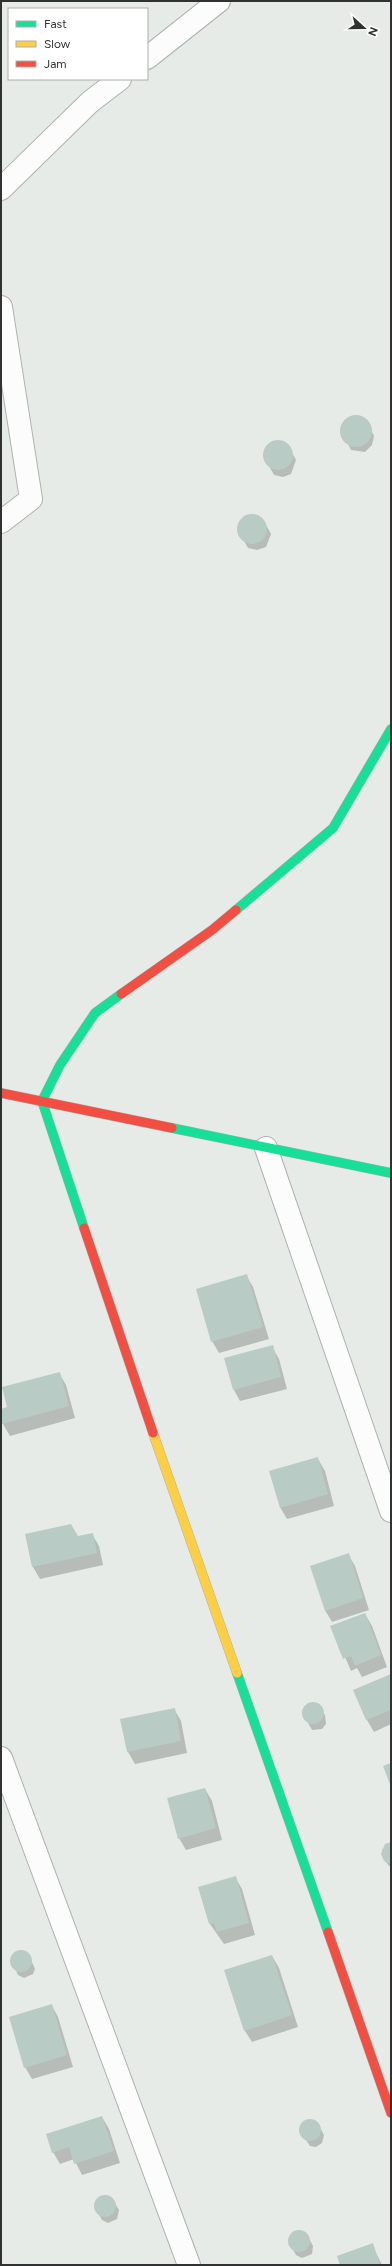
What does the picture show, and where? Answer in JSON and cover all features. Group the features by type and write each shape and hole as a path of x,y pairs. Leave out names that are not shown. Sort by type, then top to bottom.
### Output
{"street":[{"path":"148,57 219,1"},
{"path":"1,189 90,102 119,80"},
{"path":"1,307 31,499 1,522"},
{"path":"391,729 333,828 212,930 95,1013 60,1065 42,1101 151,1428 391,2113"},
{"path":"1,1093 391,1173"},
{"path":"266,1148 391,1511"},
{"path":"1,1758 189,2265"}],"building":[{"path":"356,415 367,420 372,431 367,442 356,447 345,442 340,431 345,420"},
{"path":"278,440 289,444 293,455 289,466 278,470 267,466 263,455 267,444"},
{"path":"252,514 263,518 267,529 263,540 252,544 241,540 237,529 241,518"},
{"path":"247,1274 263,1327 211,1342 196,1289"},
{"path":"273,1345 281,1377 233,1390 224,1358"},
{"path":"60,1372 69,1406 2,1424 1,1409 7,1407 2,1387"},
{"path":"318,1457 328,1494 280,1508 269,1471"},
{"path":"71,1524 78,1536 93,1533 97,1553 32,1567 25,1534"},
{"path":"349,1553 363,1598 325,1611 310,1566"},
{"path":"365,1613 381,1655 355,1666 351,1656 343,1659 330,1626"},
{"path":"391,1674 391,1710 366,1720 353,1690"},
{"path":"313,1702 321,1705 324,1713 321,1721 313,1724 305,1721 302,1713 305,1705"},
{"path":"175,1708 181,1741 127,1752 120,1719"},
{"path":"391,1763 391,1787 383,1766"},
{"path":"205,1788 216,1828 178,1839 167,1798"},
{"path":"391,1842 391,1864 384,1861 381,1854 385,1844"},
{"path":"236,1876 249,1923 217,1932 214,1923 209,1924 198,1887"},
{"path":"21,1950 29,1953 32,1961 29,1969 21,1972 13,1969 10,1961 13,1953"},
{"path":"272,1955 292,2015 244,2031 224,1970"},
{"path":"52,2004 67,2055 24,2068 9,2017"},
{"path":"102,2116 114,2151 74,2164 69,2147 52,2153 46,2134"},
{"path":"310,2119 318,2122 321,2130 318,2138 310,2141 302,2138 299,2130 302,2122"},
{"path":"105,2195 113,2198 116,2206 113,2214 105,2217 97,2214 94,2206 97,2198"},
{"path":"299,2230 307,2233 310,2241 307,2249 299,2252 291,2249 288,2241 291,2233"},
{"path":"373,2243 380,2265 340,2265 337,2256"}],"traffic: fast":[{"path":"236,910 333,828 391,729"},
{"path":"84,1228 42,1101 60,1065 95,1013 121,994"},
{"path":"172,1128 391,1173"},
{"path":"237,1673 328,1932"}],"traffic: slow":[{"path":"153,1433 237,1673"}],"traffic: jam":[{"path":"121,994 212,930 236,910"},
{"path":"1,1093 172,1128"},
{"path":"84,1228 153,1433"},
{"path":"328,1932 391,2113"}]}
